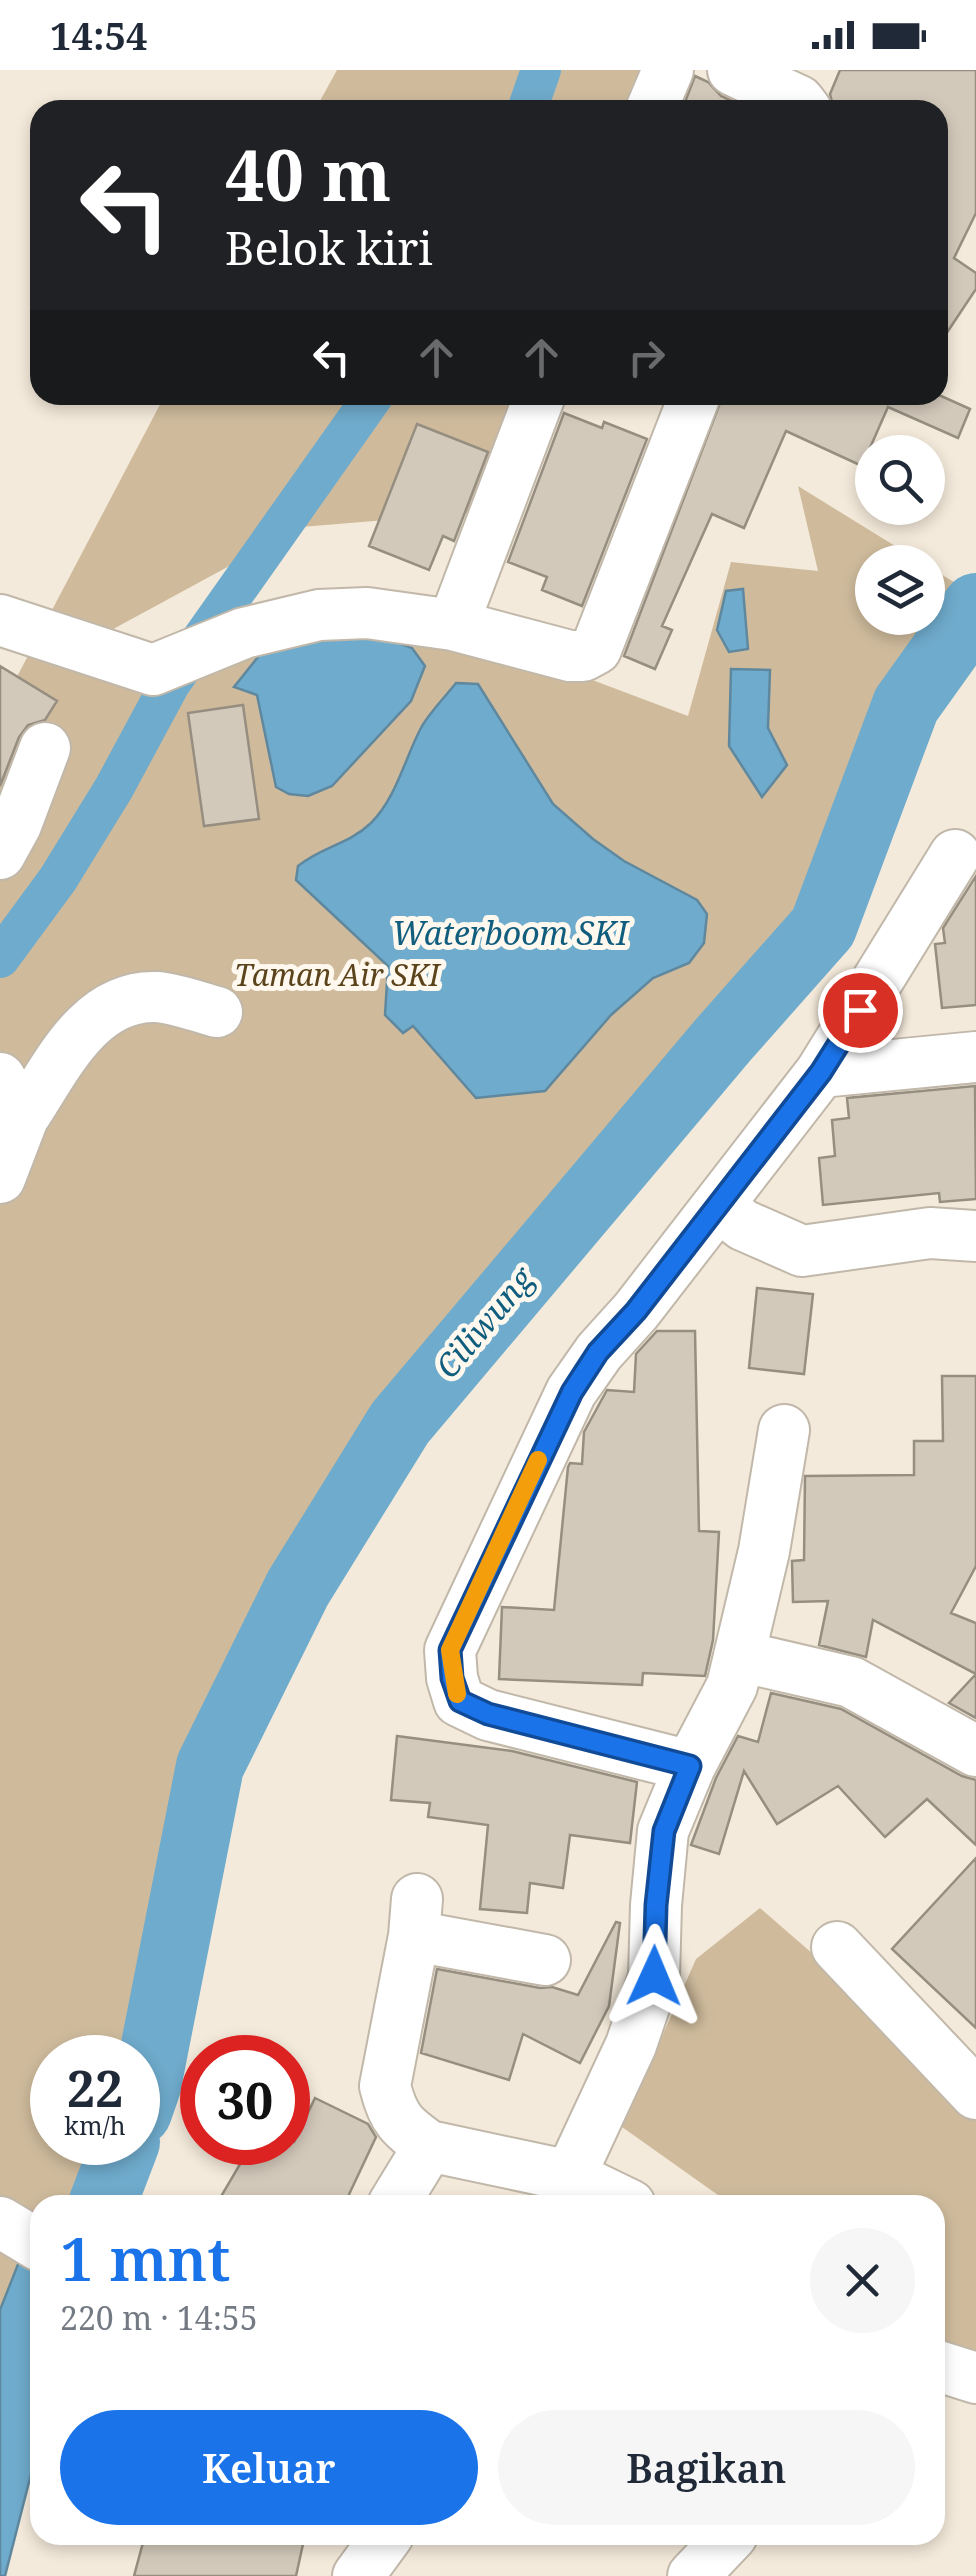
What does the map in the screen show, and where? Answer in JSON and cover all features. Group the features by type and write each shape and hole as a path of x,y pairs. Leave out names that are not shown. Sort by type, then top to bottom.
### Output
{"street":[{"path":"656,100 668,70"},
{"path":"733,70 795,100"},
{"path":"453,626 536,405"},
{"path":"0,620 153,670 244,634 319,615 404,617 583,656 596,649 690,405"},
{"path":"0,854 16,824 45,748"},
{"path":"690,1766 474,1708 460,1701 452,1678 450,1650 572,1392 598,1352 720,1206 821,1072 955,856"},
{"path":"0,1178 8,1092 65,1052 87,1025 129,1000 157,997 217,1012"},
{"path":"821,1072 976,1057"},
{"path":"720,1206 743,1225 802,1251 930,1233 976,1236"},
{"path":"545,1960 415,1918 385,2086 400,2126 429,2146 603,2195 631,2045 654,1976 664,1831 690,1766 732,1686 764,1551 784,1430"},
{"path":"739,1656 851,1682 976,1751"},
{"path":"838,1947 976,2094"},
{"path":"399,2195 429,2146"},
{"path":"0,2222 30,2240"},
{"path":"945,2368 976,2378"},
{"path":"358,2576 381,2545"},
{"path":"693,2576 722,2545"}],"green space":[{"path":"337,70 678,70 665,100 320,100"},
{"name":"Taman Air SKI","path":"160,405 536,405 496,511 301,527 82,646 154,666 307,623 502,646 688,716 731,562 818,571 798,486 855,521 855,525 893,545 855,545 855,635 945,635 945,577 976,596 976,607 906,705 823,927 400,1423 213,1756 157,2035 30,2035 30,2165 117,2165 106,2195 30,2195 30,2240 0,2310 0,709"},
{"path":"760,1908 956,2078 976,2102 976,2355 945,2350 945,2195 718,2195 622,2127 696,1959"}],"water":[{"path":"743,589 748,649 729,652 717,630 726,591"},
{"path":"375,634 412,648 425,666 411,701 332,786 308,796 289,794 276,787 257,695 234,687 266,647 316,635"},
{"path":"731,669 770,670 768,728 787,765 762,797 729,746"},
{"name":"Waterboom SKI","path":"456,683 478,684 553,804 624,861 697,900 707,914 704,943 689,963 653,978 611,1015 545,1091 476,1098 413,1026 403,1033 385,1015 388,966 296,880 298,866 353,836 380,813 422,726"},
{"path":"28,2239 30,2478 5,2576 0,2576 0,2310"}],"building":[{"path":"840,70 976,70 976,213 954,258 976,273 976,289 948,331 948,100 832,100 830,94"},
{"path":"695,76 730,100 686,100"},
{"path":"948,399 970,409 958,438 888,407 876,435 855,435 855,463 786,431 744,528 712,514 662,626 672,630 655,669 624,656 719,405 948,405"},
{"path":"564,413 602,428 604,422 647,439 582,606 542,590 547,577 508,562"},
{"path":"417,424 488,452 454,541 443,536 429,570 369,546"},
{"path":"0,666 57,701 45,720 28,725 19,737 0,786"},
{"path":"243,705 259,819 204,826 188,713"},
{"path":"976,876 976,1005 942,1008 935,944 945,943 943,928"},
{"path":"975,1086 976,1199 940,1202 939,1193 823,1205 819,1158 835,1156 832,1120 849,1118 847,1098"},
{"path":"757,1288 813,1294 804,1374 749,1368"},
{"path":"657,1331 695,1331 699,1531 719,1532 713,1640 705,1676 643,1673 642,1685 499,1679 502,1607 554,1610 568,1467 570,1463 582,1464 584,1432 607,1390 634,1392 636,1354"},
{"path":"942,1376 976,1376 976,1566 951,1613 976,1623 976,1674 873,1620 866,1657 819,1645 828,1601 793,1602 792,1561 804,1560 805,1476 914,1475 914,1441 943,1441"},
{"path":"976,1674 976,1718 949,1703"},
{"path":"771,1693 841,1709 976,1780 976,1845 927,1799 885,1837 838,1786 777,1824 744,1771 719,1854 691,1845 716,1778 738,1736 758,1742"},
{"path":"397,1736 512,1751 637,1782 630,1843 570,1835 563,1888 530,1883 527,1913 480,1909 488,1825 428,1817 430,1803 391,1800"},
{"path":"976,1858 976,2028 892,1949"},
{"path":"616,1922 620,1923 609,2006 580,2063 523,2034 509,2080 421,2053 437,1969 552,1987 578,1995"},
{"path":"315,2098 368,2124 376,2137 349,2195 222,2195 239,2165 310,2165 310,2108"},
{"path":"142,2545 303,2545 296,2576 134,2576"}],"waterway":[{"path":"530,100 541,70"},
{"path":"0,958 58,879 114,788 170,684 367,405"},
{"name":"Ciliwung","path":"157,2035 210,1766 298,1588 400,1423 823,927 906,705 976,607"},
{"name":"Ciliwung","path":"106,2195 117,2165"}],"slow traffic":[{"path":"457,1694 450,1650 538,1460"}],"route":[{"path":"654,1976 664,1831 690,1766 488,1714 460,1701 452,1678 450,1650 572,1392 598,1352 720,1206 821,1072 860,1010"}]}
